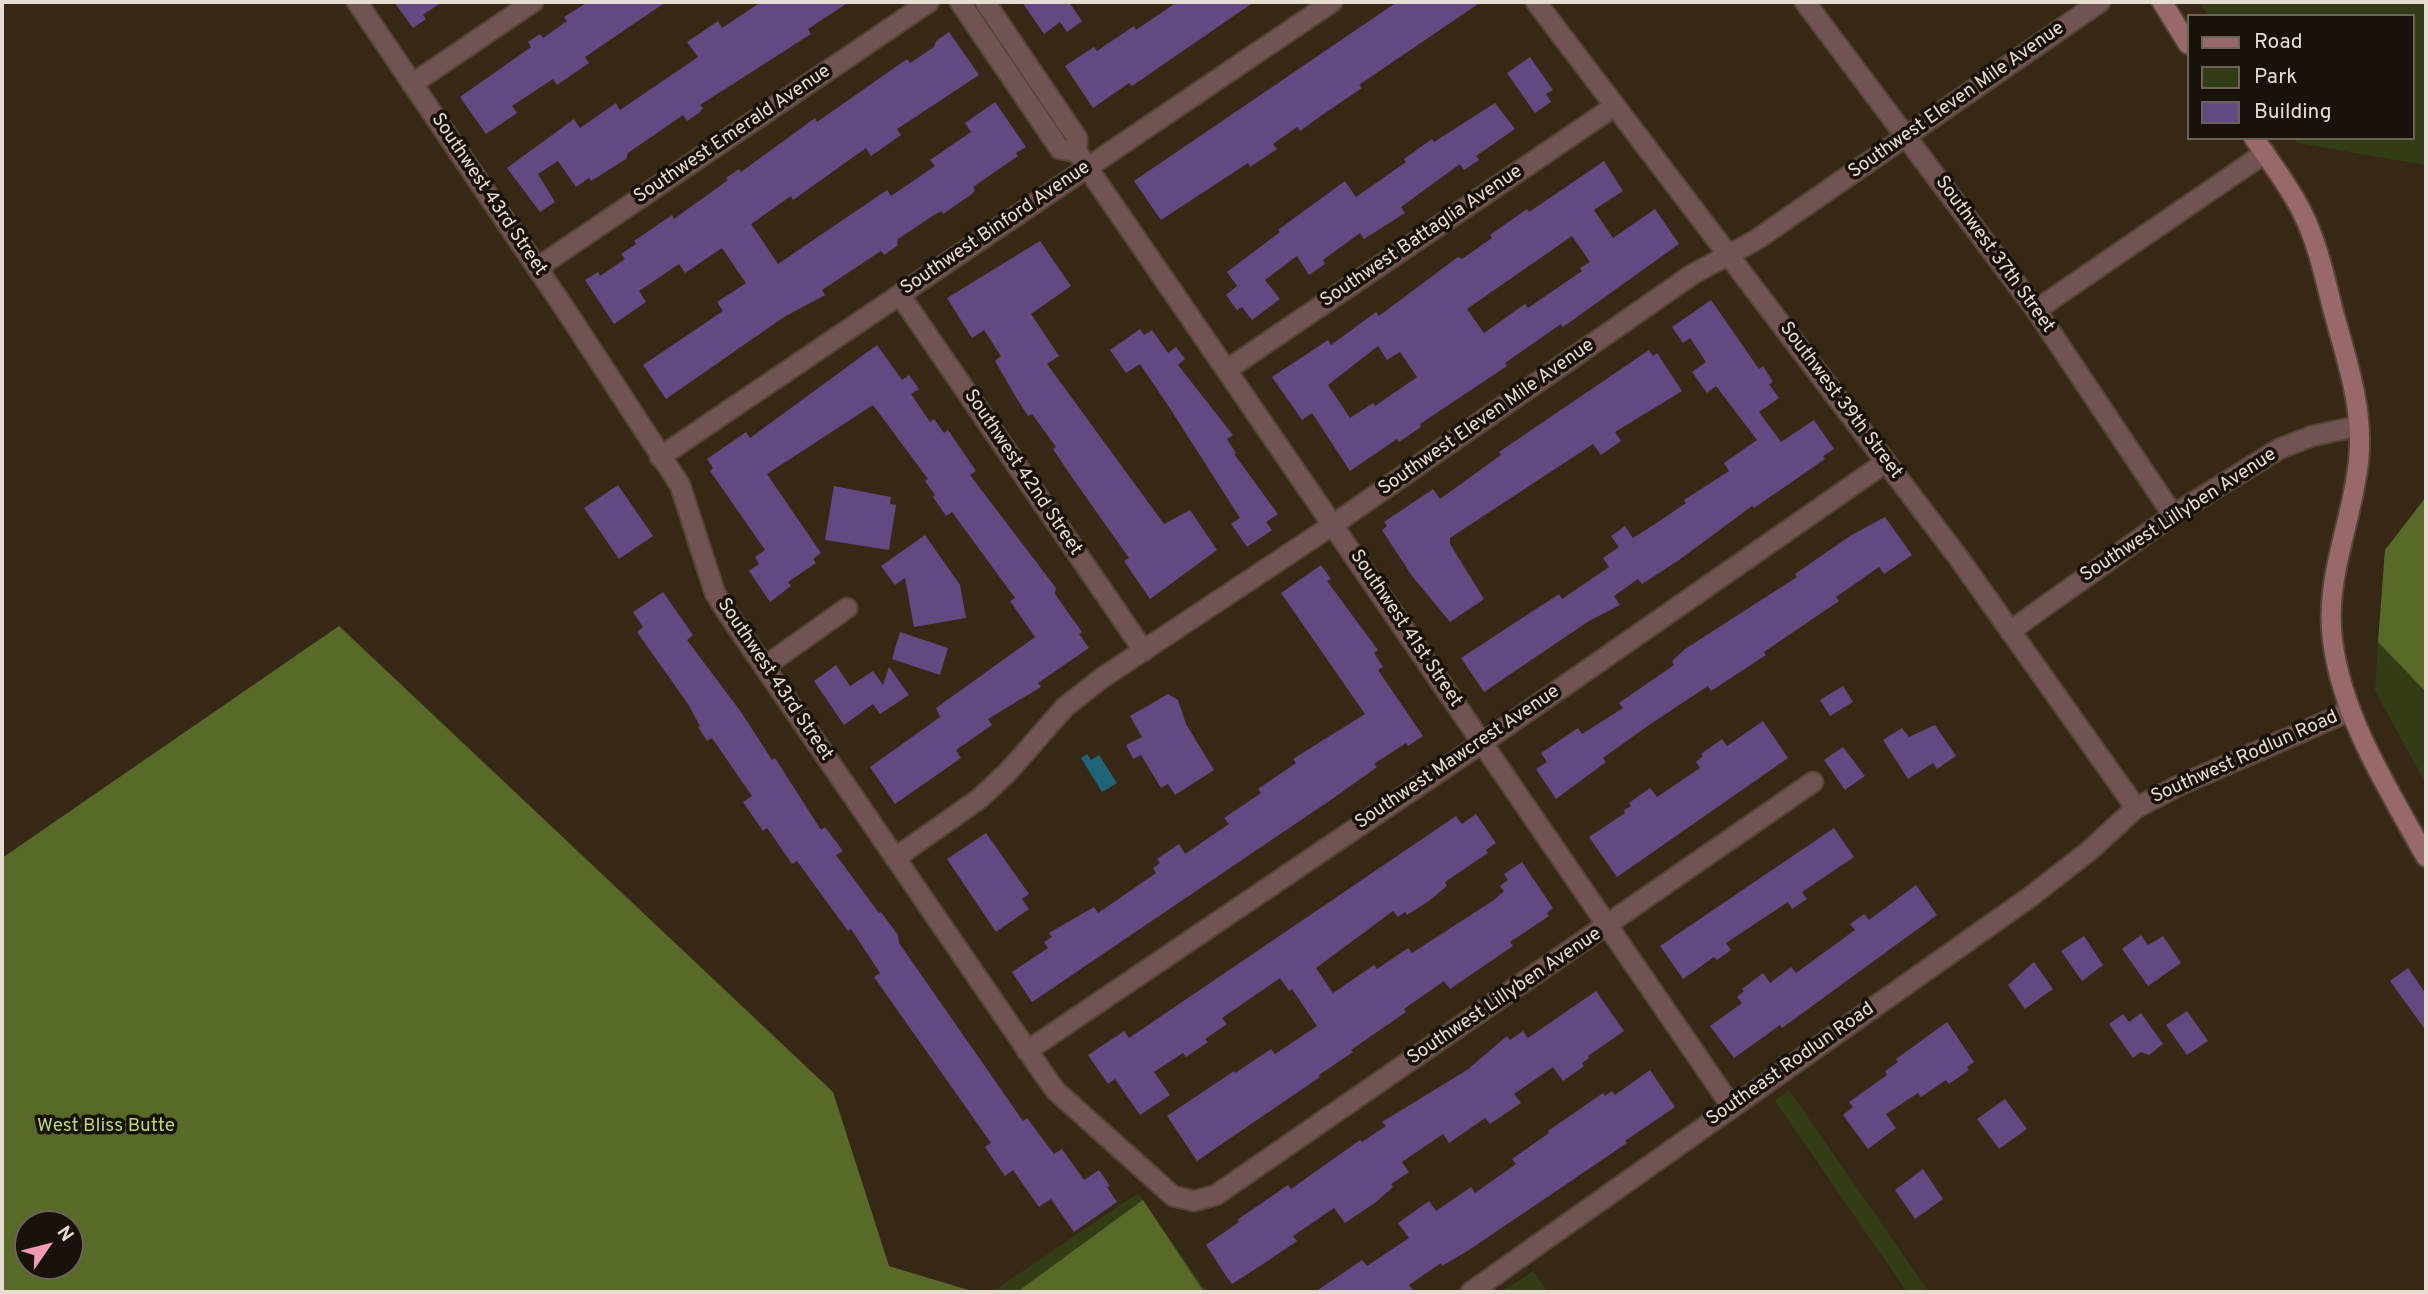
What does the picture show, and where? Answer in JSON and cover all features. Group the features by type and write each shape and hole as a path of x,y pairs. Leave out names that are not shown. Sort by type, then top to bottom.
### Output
{"main road":[{"path":"2162,2 2186,41"},
{"path":"2259,146 2287,186 2315,244 2354,387 2359,426 2354,488 2333,575 2331,612 2335,656 2350,711 2426,857"}],"street":[{"name":"Southwest 43rd Street","path":"357,2 680,485 715,593 1027,1051 1056,1091 1167,1192 1191,1201"},
{"path":"412,83 533,2"},
{"name":"Southwest Emerald Avenue","path":"537,268 929,2"},
{"name":"Southwest 41st Street","path":"960,2 1060,149 1082,159"},
{"name":"Southwest 41st Street","path":"985,2 1077,138 1082,159 1732,1107"},
{"name":"Southwest Binford Avenue","path":"660,457 900,295 1082,159 1332,2"},
{"name":"Southwest 39th Street","path":"1536,2 1886,462 2136,808"},
{"name":"Southwest 37th Street","path":"1805,2 2036,310 2174,515"},
{"name":"Southwest Eleven Mile Avenue","path":"895,858 979,799 1008,772 1065,707 1727,254 1756,240 2100,2"},
{"name":"Southwest Battaglia Avenue","path":"1228,369 1615,106"},
{"path":"2036,310 2259,146"},
{"name":"Southwest 42nd Street","path":"900,295 1144,651"},
{"name":"Southwest Lillyben Avenue","path":"2010,631 2174,515 2279,449 2312,436 2359,426"},
{"name":"Southwest Mawcrest Avenue","path":"1027,1051 1483,742 1886,462"},
{"path":"764,667 847,608"},
{"name":"Southwest Rodlun Road","path":"2109,834 2136,808 2178,786 2350,711"},
{"name":"Southwest Lillyben Avenue","path":"1191,1201 1216,1195 1813,782"},
{"name":"Southeast Rodlun Road","path":"1471,1292 2030,897 2109,834"}],"green space":[{"path":"2200,2 2426,2 2426,165 2297,143 2295,140 2414,140 2414,14 2208,14"},
{"path":"2426,497 2426,692 2378,642 2385,550"},
{"name":"West Bliss Butte","path":"339,626 833,1092 889,1266 975,1292 2,1292 2,858"},
{"path":"2378,642 2426,692 2426,784 2375,691"},
{"path":"1789,1090 1929,1292 1907,1292 1775,1101"},
{"path":"1138,1193 1207,1292 992,1292"},
{"path":"1143,1200 1204,1292 1017,1292"},
{"path":"1533,1271 1548,1292 1502,1292"}],"water":[{"path":"1087,754 1091,760 1099,755 1117,783 1102,792 1081,758"}],"building":[{"path":"394,2 442,2 423,15 426,19 413,28"},
{"path":"588,2 666,2 585,57 589,63 557,85 553,79 512,106 517,113 486,134 460,97 531,47 528,42 540,34 543,38 567,21 564,17"},
{"path":"761,2 849,2 808,29 811,34 700,105 703,108 699,113 687,121 683,115 628,153 626,159 591,181 589,178 576,187 558,161 538,174 555,202 540,212 507,168 574,119 580,128 616,103 620,110 698,57 687,42 718,21 722,28"},
{"path":"1022,2 1069,2 1082,21 1067,32 1060,22 1044,34"},
{"path":"1177,2 1254,2 1132,86 1129,83 1093,108 1065,66 1094,47 1097,51 1134,26 1136,30"},
{"path":"1397,2 1481,2 1359,85 1362,88 1300,131 1297,127 1273,144 1277,149 1250,167 1248,163 1161,220 1134,181"},
{"path":"949,32 979,75 897,129 901,135 871,156 866,148 793,200 791,196 751,224 778,264 887,190 891,196 935,166 930,160 971,132 965,123 995,102 1026,147 1016,153 1018,156 973,187 975,190 972,194 898,239 897,246 884,255 881,251 822,290 825,295 784,317 666,399 643,365 723,311 717,302 746,283 722,248 685,273 679,264 639,291 646,302 614,324 585,280 598,272 600,276 625,259 621,254 636,244 634,241 672,215 674,219 728,180 726,178 739,169 741,172 815,118 817,122 907,59 910,63 934,47 936,41"},
{"path":"1530,57 1553,90 1546,94 1551,102 1535,113 1507,73"},
{"path":"1495,103 1515,129 1476,156 1479,160 1464,170 1460,164 1401,207 1405,213 1364,239 1360,233 1323,260 1325,264 1309,275 1297,256 1265,280 1280,299 1252,320 1242,307 1237,310 1226,295 1237,286 1227,272 1280,232 1278,230 1345,181 1356,197 1406,162 1404,159 1432,139 1434,142"},
{"path":"1604,161 1623,191 1594,210 1613,238 1655,209 1679,244 1563,327 1561,324 1505,363 1507,366 1420,424 1421,427 1399,442 1397,439 1350,471 1312,413 1302,420 1272,377 1328,340 1331,345 1376,312 1379,316 1458,257 1462,259 1492,238 1490,235 1527,209 1529,212","holes":["1572,236 1590,262 1580,268 1582,271 1528,308 1525,304 1484,333 1467,309","1378,346 1387,360 1400,352 1417,377 1375,406 1373,403 1350,418 1328,385"]},
{"path":"1040,241 1071,286 1031,314 1059,356 1047,364 1164,524 1190,510 1217,550 1150,599 1124,561 1129,558 1053,449 1056,447 1032,414 1028,416 1017,399 995,361 1001,356 984,330 972,338 947,298"},
{"path":"1711,300 1759,369 1763,366 1773,382 1769,384 1779,398 1759,412 1781,442 1814,420 1834,449 1823,456 1825,459 1754,508 1752,506 1679,560 1642,584 1638,579 1614,596 1620,605 1589,621 1484,692 1461,658 1559,594 1562,599 1609,567 1603,558 1619,547 1611,536 1625,526 1633,538 1658,522 1686,503 1684,500 1729,471 1724,463 1757,440 1716,386 1707,393 1692,372 1706,362 1690,338 1683,343 1672,327"},
{"path":"1140,329 1144,335 1152,330 1168,353 1176,347 1185,359 1178,365 1233,435 1227,439 1236,453 1234,454 1278,514 1266,522 1272,530 1247,547 1231,524 1240,518 1140,364 1126,373 1110,350"},
{"path":"877,345 902,380 909,375 919,389 911,394 930,422 934,419 944,433 948,430 976,471 970,475 1056,588 1055,594 1082,632 1079,634 1089,648 1038,683 1041,687 988,719 992,725 956,750 961,758 895,804 870,767 940,717 936,708 1035,637 1010,601 1015,598 952,512 946,516 925,481 928,479 873,405 767,474 821,553 813,559 816,563 788,582 791,586 770,602 749,571 759,564 755,557 765,550 710,471 713,468 707,459 746,432 750,438"},
{"path":"1649,350 1653,356 1657,353 1682,391 1615,432 1621,441 1601,455 1593,444 1450,538 1450,544 1484,599 1450,622 1412,576 1382,530 1387,526 1384,522 1433,489 1440,499 1501,455 1499,452"},
{"path":"618,485 653,536 619,559 584,508"},
{"path":"834,486 891,497 890,504 896,505 889,550 825,540"},
{"path":"1885,517 1912,555 1884,574 1879,567 1836,597 1839,601 1764,652 1766,655 1711,691 1708,686 1603,758 1606,762 1556,799 1536,769 1547,762 1541,753 1578,728 1582,734 1623,708 1619,703 1674,665 1672,661 1685,649 1797,577 1795,574 1850,536"},
{"path":"925,535 960,585 966,618 914,627 905,578 895,585 881,566"},
{"path":"1321,565 1331,579 1327,581 1378,650 1374,653 1383,667 1378,670 1423,736 1408,746 1406,743 1374,764 1377,767 1332,799 1032,1002 1012,972 1048,948 1044,942 1052,937 1049,933 1094,907 1098,913 1156,873 1153,868 1160,863 1157,859 1179,844 1185,854 1229,824 1224,818 1261,793 1258,789 1296,763 1293,759 1365,714 1281,593"},
{"path":"663,592 693,635 687,640 741,712 772,760 775,758 821,830 825,827 843,851 836,855 898,935 899,943 1023,1121 1027,1118 1054,1154 1062,1149 1084,1180 1099,1170 1110,1186 1107,1187 1117,1202 1074,1232 1051,1199 1039,1207 1013,1170 1005,1176 985,1147 991,1143 874,977 880,973 851,929 848,931 797,861 792,864 767,828 763,831 743,802 752,796 712,738 707,741 688,704 637,632 643,627 633,612"},
{"path":"900,632 948,648 940,675 892,659"},
{"path":"836,665 850,686 873,671 883,685 889,667 909,695 880,714 873,704 844,725 814,681"},
{"path":"1843,686 1853,702 1830,716 1820,700"},
{"path":"1168,694 1178,700 1186,724 1214,770 1175,795 1168,784 1161,788 1141,755 1133,759 1126,745 1142,737 1130,716"},
{"path":"1763,721 1788,758 1617,877 1589,837 1625,813 1624,810 1631,806 1629,803 1650,788 1657,797 1700,768 1696,762 1703,756 1701,754 1722,739 1727,746"},
{"path":"1935,725 1956,756 1937,769 1933,763 1908,779 1883,740 1902,728 1909,737"},
{"path":"1843,747 1865,776 1845,790 1824,760"},
{"path":"1476,814 1496,843 1486,850 1488,853 1445,882 1447,886 1429,901 1407,915 1405,912 1398,917 1393,911 1316,968 1333,993 1374,965 1377,969 1408,948 1412,953 1494,900 1504,891 1500,886 1508,880 1504,874 1522,862 1553,908 1547,913 1549,916 1510,942 1513,946 1450,989 1444,981 1404,1009 1406,1012 1351,1050 1353,1052 1319,1075 1320,1077 1197,1161 1167,1116 1234,1071 1235,1073 1271,1049 1275,1054 1317,1026 1292,989 1289,991 1280,978 1222,1018 1227,1024 1205,1039 1208,1042 1186,1057 1183,1053 1154,1072 1170,1095 1140,1115 1115,1079 1108,1084 1088,1055 1124,1031 1129,1038 1456,816 1462,824"},
{"path":"1834,828 1854,857 1802,892 1807,899 1792,909 1788,902 1726,943 1731,950 1717,960 1714,957 1683,979 1660,946"},
{"path":"986,833 1029,894 1022,899 1029,909 996,932 947,859"},
{"path":"1916,885 1937,915 1782,1028 1780,1025 1734,1058 1710,1026 1742,1003 1737,997 1744,991 1742,989 1763,973 1770,983 1791,967 1796,973 1855,930 1850,924 1864,914 1869,920"},
{"path":"2141,935 2148,945 2163,936 2181,963 2148,986 2122,949"},
{"path":"2084,936 2103,965 2082,981 2061,951"},
{"path":"2034,962 2053,989 2025,1009 2008,985"},
{"path":"2408,968 2426,994 2426,1031 2390,981"},
{"path":"1596,991 1624,1031 1588,1056 1582,1063 1584,1066 1563,1081 1553,1067 1514,1094 1521,1103 1490,1124 1485,1118 1449,1143 1443,1134 1402,1162 1409,1172 1391,1184 1393,1187 1376,1202 1345,1223 1334,1208 1293,1236 1297,1241 1266,1262 1232,1284 1228,1279 1206,1245 1239,1222 1237,1220 1288,1185 1291,1189 1360,1140 1362,1142 1386,1126 1382,1122 1467,1070 1507,1036 1510,1040 1523,1031 1528,1038"},
{"path":"2187,1011 2208,1041 2187,1055 2166,1025"},
{"path":"2141,1013 2163,1044 2149,1055 2141,1052 2133,1058 2109,1024 2123,1014 2129,1022"},
{"path":"1947,1022 1974,1062 1967,1067 1969,1070 1949,1084 1946,1080 1921,1097 1918,1093 1886,1114 1896,1128 1868,1149 1843,1115 1853,1107 1849,1102 1887,1075 1885,1071 1898,1062 1896,1059"},
{"path":"1650,1070 1675,1107 1625,1141 1627,1143 1469,1250 1442,1266 1441,1263 1409,1285 1414,1292 1315,1292 1362,1260 1367,1266 1409,1238 1398,1223 1429,1201 1436,1211 1471,1187 1475,1193 1516,1164 1512,1159 1549,1133 1548,1131 1603,1093 1605,1096 1612,1091 1615,1095"},
{"path":"2005,1099 2027,1129 1999,1149 1977,1119"},
{"path":"1923,1169 1943,1199 1915,1219 1895,1190"}]}
